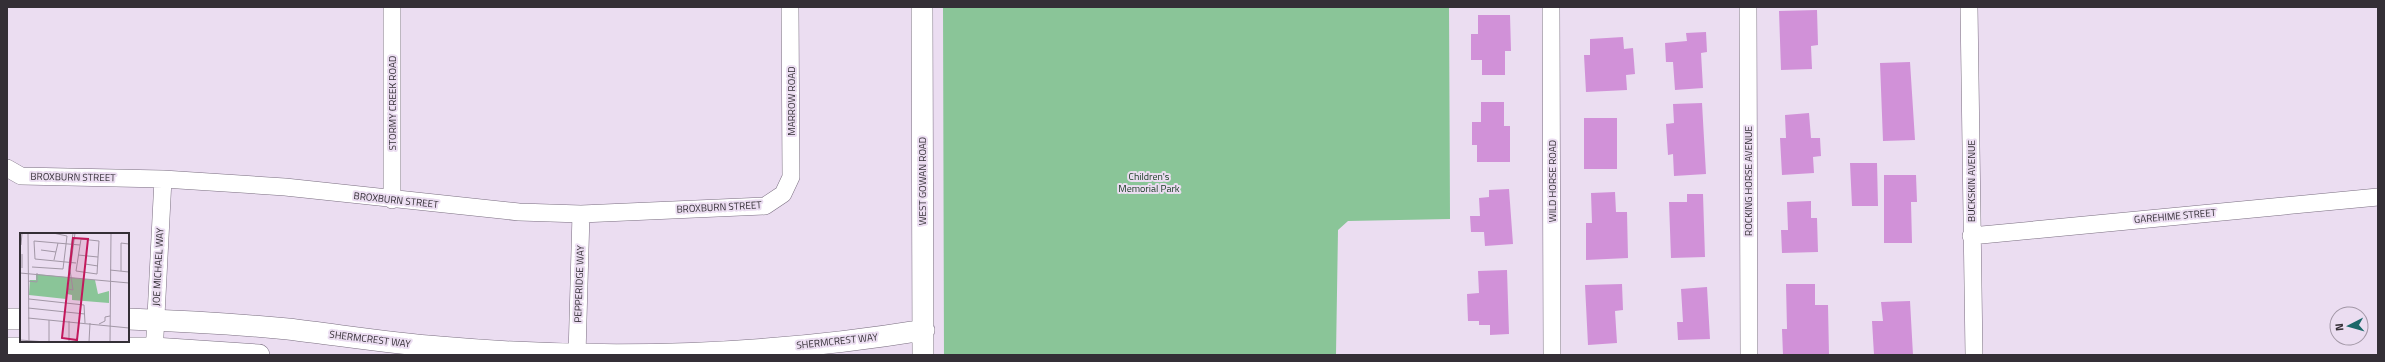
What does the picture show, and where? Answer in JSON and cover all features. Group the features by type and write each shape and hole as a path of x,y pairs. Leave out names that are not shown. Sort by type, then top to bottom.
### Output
{"street":[{"name":"STORMY CREEK ROAD","path":"392,7 392,200"},
{"name":"MARROW ROAD","path":"783,194 791,177 790,7"},
{"name":"WEST GOWAN ROAD","path":"922,7 923,355"},
{"name":"WILD HORSE ROAD","path":"1551,7 1552,355"},
{"name":"ROCKING HORSE AVENUE","path":"1748,7 1749,355"},
{"name":"BUCKSKIN AVENUE","path":"1969,7 1971,236 1974,355"},
{"name":"BROXBURN STREET","path":"7,168 21,176 163,178 285,187 392,200 519,212 581,214 765,206 783,194"},
{"name":"JOE MICHAEL WAY","path":"154,352 163,178"},
{"name":"GAREHIME STREET","path":"1971,236 2378,197"},
{"name":"PEPPERIDGE WAY","path":"577,355 581,214"},
{"path":"7,320 20,319"},
{"name":"SHERMCREST WAY","path":"129,319 287,329 440,347 577,355 666,354 766,348 924,330"},
{"path":"7,348 259,355"}],"green space":[{"name":"Children's Memorial Park","path":"943,7 1449,7 1450,219 1348,221 1338,230 1336,355 944,355"}],"building":[{"path":"1817,10 1818,45 1811,46 1812,69 1781,70 1779,11"},
{"path":"1478,15 1510,15 1511,51 1505,51 1505,75 1482,75 1482,60 1471,60 1471,34 1478,34"},
{"path":"1706,32 1707,52 1701,53 1703,88 1675,90 1673,62 1666,62 1665,43 1687,41 1686,33"},
{"path":"1623,37 1624,49 1633,48 1635,74 1626,75 1627,90 1586,92 1584,55 1590,55 1590,39"},
{"path":"1910,62 1915,140 1883,141 1880,63"},
{"path":"1481,102 1504,102 1504,126 1510,126 1510,162 1477,162 1477,145 1472,145 1472,122 1481,122"},
{"path":"1702,103 1706,174 1674,176 1673,154 1668,155 1666,124 1674,123 1673,104"},
{"path":"1809,113 1811,138 1820,138 1821,156 1813,157 1814,173 1782,175 1780,138 1786,138 1785,115"},
{"path":"1584,118 1617,118 1617,169 1584,169"},
{"path":"1850,163 1877,163 1878,206 1852,206"},
{"path":"1884,175 1916,175 1917,202 1911,202 1912,243 1884,243"},
{"path":"1509,189 1513,244 1485,246 1484,232 1471,232 1470,216 1480,216 1479,198 1489,197 1489,190"},
{"path":"1615,192 1616,212 1627,212 1628,258 1586,260 1586,223 1592,223 1591,193"},
{"path":"1687,194 1703,194 1705,257 1671,258 1669,202 1687,202"},
{"path":"1811,201 1811,218 1817,218 1818,252 1782,253 1781,230 1788,230 1787,202"},
{"path":"1507,270 1509,334 1490,335 1490,325 1479,325 1479,321 1468,321 1467,294 1479,293 1478,271"},
{"path":"1622,284 1623,310 1615,311 1617,343 1588,345 1585,285"},
{"path":"1786,284 1815,284 1815,305 1828,305 1829,355 1783,355 1782,329 1787,329"},
{"path":"1707,287 1710,339 1678,340 1677,322 1683,322 1681,289"},
{"path":"1910,301 1913,355 1874,355 1872,321 1883,321 1881,302"}]}
